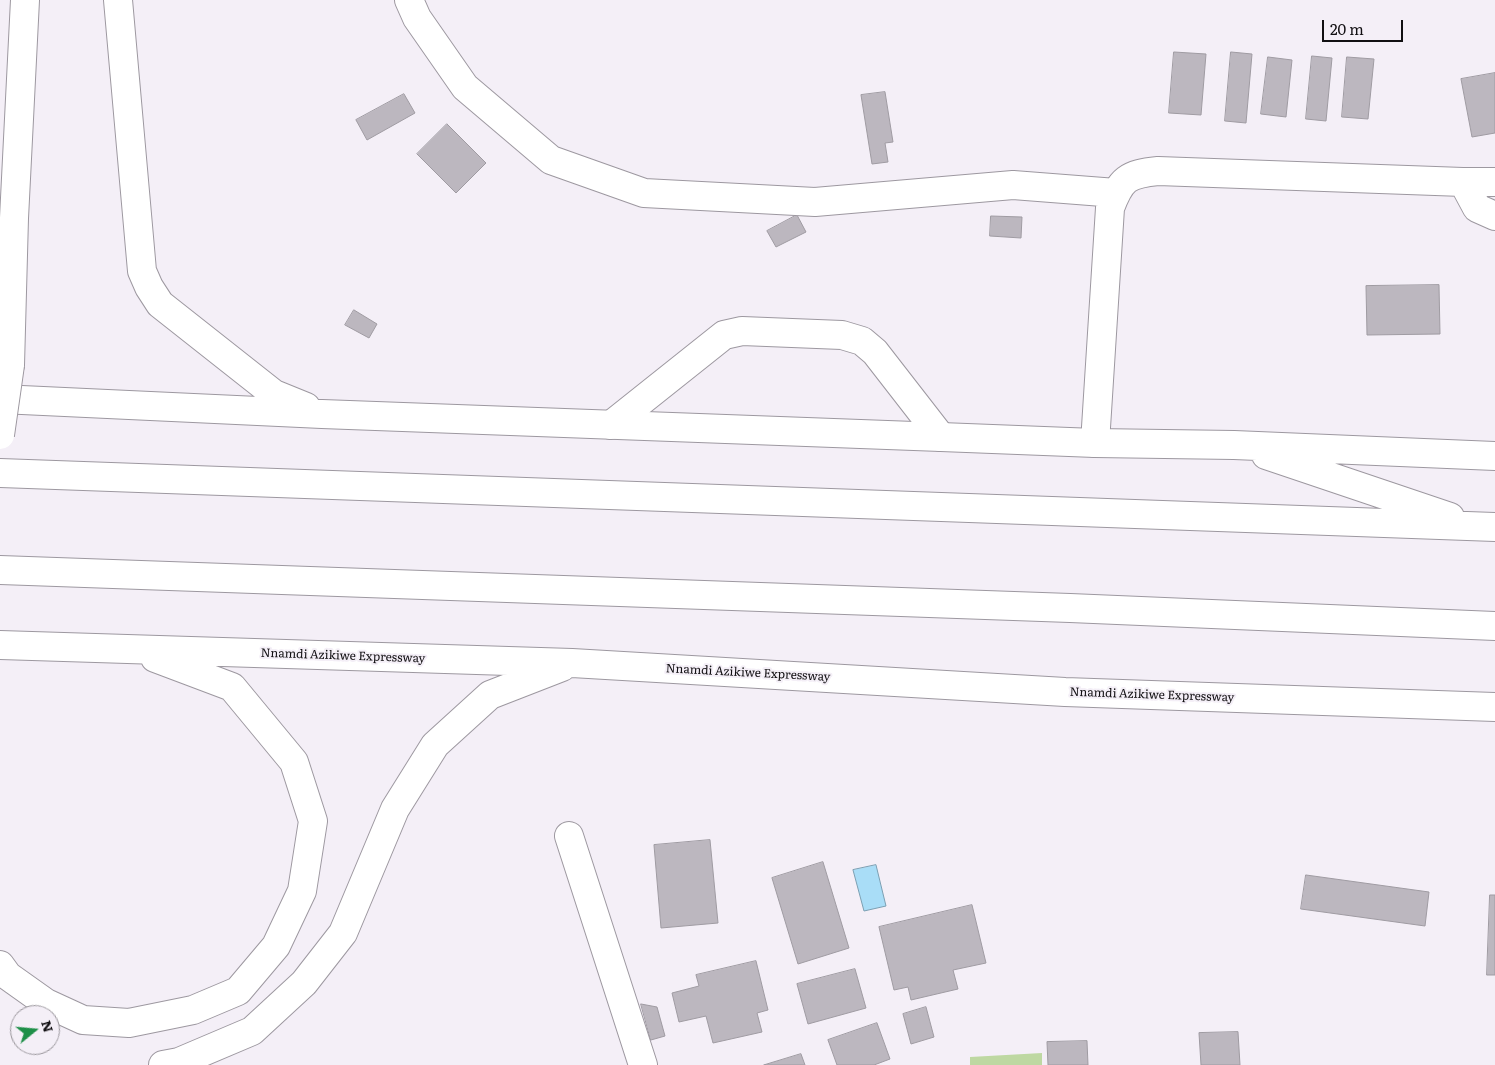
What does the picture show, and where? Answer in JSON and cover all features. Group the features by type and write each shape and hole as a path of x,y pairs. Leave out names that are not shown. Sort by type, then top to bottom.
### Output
{"main road":[{"path":"0,435 10,365 14,218 25,0"},
{"path":"118,0 142,272 149,287 160,304 274,394 322,414"},
{"path":"409,0 417,18 465,87 551,160 644,194 816,202 1013,186 1116,194"},
{"path":"1095,443 1110,208 1116,194 1126,179 1142,172 1158,170 1495,182"},
{"path":"1463,182 1478,208 1495,216"},
{"path":"611,425 718,339 724,335 742,331 842,335 862,341 875,352 940,438"},
{"path":"0,399 322,414 940,438 1234,445 1495,456"},
{"path":"1234,445 1486,527"},
{"path":"0,473 1486,527"},
{"path":"0,570 1070,608 1495,626"},
{"name":"Nnamdi Azikiwe Expressway","path":"0,645 572,663 1065,692 1495,707"},
{"path":"0,965 8,976 46,1004 83,1020 129,1023 193,1010 238,991 276,946 302,891 312,821 294,762 232,687 135,650"},
{"path":"163,1065 179,1062 252,1031 304,982 343,933 394,809 435,746 490,695 572,663"},
{"path":"1451,705 1495,692"},
{"path":"570,836 642,1065"}],"green space":[{"path":"1042,1053 1042,1065 970,1065 970,1057"}],"water":[{"path":"876,865 886,906 864,911 853,870"}],"building":[{"path":"1174,52 1206,54 1201,115 1169,113"},
{"path":"1231,52 1252,54 1246,123 1225,121"},
{"path":"1312,56 1332,58 1326,121 1306,119"},
{"path":"1268,57 1292,60 1286,117 1261,114"},
{"path":"1347,57 1374,59 1368,119 1342,117"},
{"path":"1495,73 1495,133 1472,137 1461,79"},
{"path":"885,92 893,142 885,143 888,162 872,164 861,95"},
{"path":"404,94 415,113 367,140 356,120"},
{"path":"447,124 486,163 456,193 417,154"},
{"path":"797,215 806,232 776,247 767,231"},
{"path":"991,216 1022,217 1021,238 990,236"},
{"path":"1439,285 1440,334 1367,335 1366,286"},
{"path":"354,310 377,324 369,338 345,325"},
{"path":"710,840 718,923 661,928 654,845"},
{"path":"823,862 849,948 798,964 772,878"},
{"path":"1306,875 1429,892 1425,926 1301,909"},
{"path":"1490,895 1495,895 1495,975 1487,975"},
{"path":"972,905 986,963 953,970 958,989 911,1000 908,987 894,990 879,927"},
{"path":"756,961 768,1010 757,1013 762,1032 713,1043 706,1016 679,1022 672,993 699,986 696,975"},
{"path":"855,969 866,1008 808,1024 797,984"},
{"path":"641,1004 657,1007 665,1036 651,1040"},
{"path":"926,1007 934,1037 911,1044 903,1014"},
{"path":"877,1023 890,1059 874,1065 837,1065 828,1040"},
{"path":"1238,1032 1240,1065 1201,1065 1199,1033"},
{"path":"1087,1041 1088,1065 1048,1065 1047,1042"},
{"path":"801,1054 805,1065 764,1065"}]}
